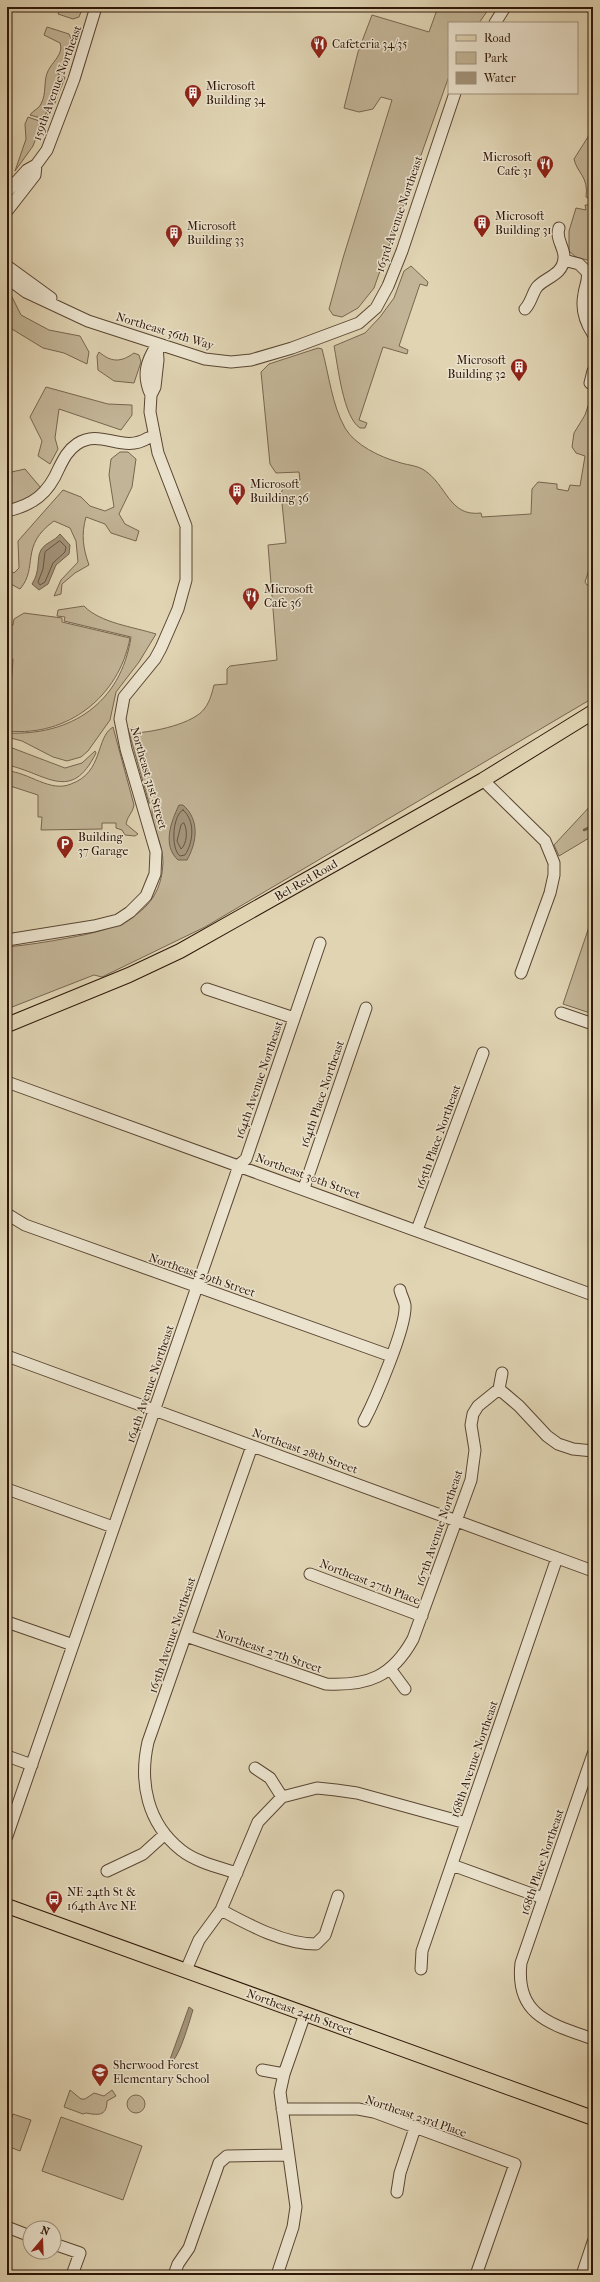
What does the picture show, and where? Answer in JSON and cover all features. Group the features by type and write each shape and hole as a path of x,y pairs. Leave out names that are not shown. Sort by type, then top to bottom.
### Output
{"main road":[{"name":"Bel-Red Road","path":"7,1025 129,975 180,951 483,780 593,712"},
{"name":"Northeast 24th Street","path":"7,1906 593,2118"}],"street":[{"name":"159th Avenue Northeast","path":"7,192 27,170 36,165 47,150 74,79 96,7"},
{"path":"495,22 505,7"},
{"name":"163rd Avenue Northeast","path":"325,337 359,323 376,308 402,251 455,94"},
{"name":"159th Avenue Northeast","path":"7,211 35,175 36,165"},
{"path":"524,309 536,289 557,273 564,260 564,251 558,237 559,228"},
{"path":"564,260 578,264 587,272 588,281 584,293 583,309 587,324 593,334"},
{"name":"Northeast 36th Way","path":"7,266 69,313"},
{"name":"Northeast 36th Way","path":"7,278 26,292 69,313 205,359 232,362 264,356 325,337"},
{"name":"Northeast 31st Street","path":"7,940 112,922 124,916 141,902 153,881 157,859 126,749 120,720 122,701 128,690 158,654 178,609 186,580 186,526 153,435 150,412 151,395 155,385 157,344"},
{"path":"590,383 593,372"},
{"path":"7,511 30,505 41,496 55,476 66,453 82,441 100,438 131,445 139,444 148,438"},
{"path":"483,780 545,841 554,864 554,875 550,894 521,973"},
{"name":"164th Avenue Northeast","path":"7,1836 239,1165 246,1159 320,943"},
{"path":"207,989 294,1018"},
{"name":"164th Place Northeast","path":"304,1188 366,1008"},
{"path":"561,1013 593,1024"},
{"name":"165th Place Northeast","path":"417,1230 483,1053"},
{"name":"Northeast 30th Street","path":"9,1082 304,1188 593,1295"},
{"name":"Northeast 29th Street","path":"7,1214 25,1225 391,1356"},
{"path":"364,1421 379,1393 403,1321 405,1305 400,1290"},
{"name":"Northeast 28th Street","path":"7,1356 593,1571"},
{"path":"502,1373 499,1389 519,1406 546,1436 558,1444 573,1449 593,1451"},
{"name":"167th Avenue Northeast","path":"391,1670 404,1655 422,1616 471,1480 475,1450 471,1425 473,1414 478,1406 499,1389"},
{"name":"165th Avenue Northeast","path":"164,1835 148,1798 144,1777 144,1763 148,1742 252,1446"},
{"path":"7,1489 113,1527"},
{"name":"168th Avenue Northeast","path":"421,1969 422,1952 558,1558"},
{"name":"Northeast 27th Place","path":"310,1574 422,1616"},
{"path":"7,1622 73,1646"},
{"name":"Northeast 27th Street","path":"186,1636 326,1684 346,1685 364,1682 391,1670"},
{"path":"391,1670 405,1689"},
{"name":"168th Place Northeast","path":"593,1754 522,1963 520,1980 526,2002 544,2020 593,2039"},
{"path":"7,1756 32,1765"},
{"path":"255,1768 270,1778 282,1797"},
{"path":"186,1970 206,1928 221,1910 258,1822 282,1797 317,1788 336,1790 357,1793 466,1823"},
{"path":"107,1871 143,1854 164,1835 182,1850 195,1858 237,1873"},
{"path":"452,1865 544,1898"},
{"path":"221,1910 248,1925 318,1948 325,1935 338,1896"},
{"path":"277,2275 293,2227 296,2207 280,2092 284,2074 305,2014"},
{"path":"262,2070 284,2074"},
{"name":"Northeast 23rd Place","path":"282,2108 358,2109 515,2164 476,2275"},
{"path":"397,2192 400,2173 415,2128"},
{"path":"174,2275 178,2264 189,2248 219,2163 227,2156 288,2155"},
{"path":"7,2227 22,2233"},
{"path":"582,2275 593,2242"},
{"path":"62,2247 80,2253 72,2275"}],"green space":[{"path":"61,7 83,7 79,17 73,19 58,14"},
{"path":"438,7 490,7 480,22 448,22 448,79 374,288 358,308 342,317 333,315 329,309 343,258 392,100 381,97 373,109 359,112 344,108 358,52 372,15 429,32"},
{"path":"47,27 69,34 72,41 61,72 59,71 58,74 60,75 44,119 30,115 39,107 43,100 47,75 59,54 61,47 60,43 44,35"},
{"path":"62,76 65,77 48,121 46,120"},
{"path":"28,117 42,122 33,146 15,171 26,139 25,124"},
{"path":"593,129 593,266 591,261 576,257 569,251 569,231 576,208 586,210 585,205 589,205 590,199 586,197 586,185 574,159"},
{"path":"411,266 428,282 427,286 420,284 399,346 408,350 407,354 383,347 359,420 367,423 365,428 360,428 354,422 345,402 334,346 365,333 380,317 394,298 404,271"},
{"path":"593,280 593,325 588,308"},
{"path":"10,293 21,315 49,330 80,336 89,352 87,364 64,353 43,348 7,326 7,296"},
{"path":"318,348 322,349 337,410 349,434 361,445 376,454 424,470 432,476 455,505 470,513 481,513 482,517 531,514 532,489 538,482 557,484 557,489 568,491 570,485 580,486 585,456 576,453 572,447 574,433 585,415 593,391 593,557 585,582 587,585 593,585 593,698 205,927 102,977 94,975 7,1009 7,947 85,935 117,925 132,918 144,908 154,896 160,881 163,862 162,855 153,822 152,803 149,803 128,729 133,728 135,733 152,731 183,723 192,719 200,714 205,708 210,700 214,685 227,684 227,669 230,666 277,660 268,545 286,543 281,493 284,487 288,484 293,481 300,480 299,472 276,473 270,464 261,372 269,364"},
{"path":"99,352 108,358 116,360 120,360 134,353 139,355 141,362 134,383 114,381 98,370 97,356"},
{"path":"46,387 108,404 132,405 132,415 121,430 59,409 55,438 58,449 50,464 38,456 42,441 30,417"},
{"path":"120,452 128,452 136,459 132,487 119,514 125,524 139,531 136,541 111,533 105,524 86,517 83,541 89,565 75,573 62,584 61,594 54,596 61,580 78,562 76,541 70,528 54,521 43,530 37,539 33,548 28,573 20,589 7,582 7,569 14,573 19,568 18,541 63,490 81,497 90,506 105,511 114,507 109,475 111,459"},
{"path":"25,469 41,488 35,496 7,507 7,473"},
{"path":"84,606 99,617 118,624 156,634 139,662 116,692 110,720 88,751 81,757 67,761 53,757 22,741 7,737 7,733 52,729 72,721 89,711 104,697 116,680 125,660 131,637 64,621 65,617 57,616 58,610"},
{"path":"24,613 62,618 62,622 130,638 124,659 115,678 102,695 87,709 70,720 50,727 30,731 8,731 13,659 11,659 7,721 7,628 13,625 14,619"},
{"path":"113,727 134,805 126,824 138,834 135,836 125,835 122,830 116,828 116,823 102,823 102,829 41,830 42,817 38,817 38,795 7,785 7,771 15,772 55,786 71,784 82,779 89,772 98,755 103,739 107,732"},
{"path":"7,746 65,768 82,763 95,751 96,753 87,768 77,778 67,781 57,781 7,765"},
{"path":"593,803 593,838 589,838 559,856 554,845"},
{"path":"593,915 593,1014 563,1004"},
{"path":"70,2090 81,2099 85,2099 94,2093 104,2096 112,2090 116,2096 107,2101 107,2106 101,2114 83,2114 64,2107"},
{"path":"136,2095 142,2098 145,2104 142,2110 136,2113 130,2110 127,2104 130,2098"},
{"path":"13,2114 31,2120 20,2151 7,2146 7,2130"},
{"path":"61,2117 142,2146 123,2200 42,2171"}],"water":[{"path":"60,534 70,545 69,554 56,565 48,584 39,590 32,584 35,579 41,550"},
{"path":"179,805 183,805 188,811 194,824 195,839 187,860 178,860 170,847 169,840 171,826"},
{"path":"189,2007 193,2010 180,2049 172,2062 168,2065"}],"waterway":[{"path":"584,830 593,826"}],"place":[{"name":"Cafeteria 34/35","path":"319,59"},
{"name":"Microsoft Building 34","path":"193,108"},
{"name":"Microsoft Cafe 31","path":"545,179"},
{"name":"Microsoft Building 31","path":"482,238"},
{"name":"Microsoft Building 33","path":"174,248"},
{"name":"Microsoft Building 32","path":"519,382"},
{"name":"Microsoft Building 36","path":"237,506"},
{"name":"Microsoft Cafe 36","path":"251,611"},
{"name":"Building 37 Garage","path":"65,859"},
{"name":"NE 24th St & 164th Ave NE","path":"54,1914"},
{"name":"Sherwood Forest Elementary School","path":"100,2087"}]}
